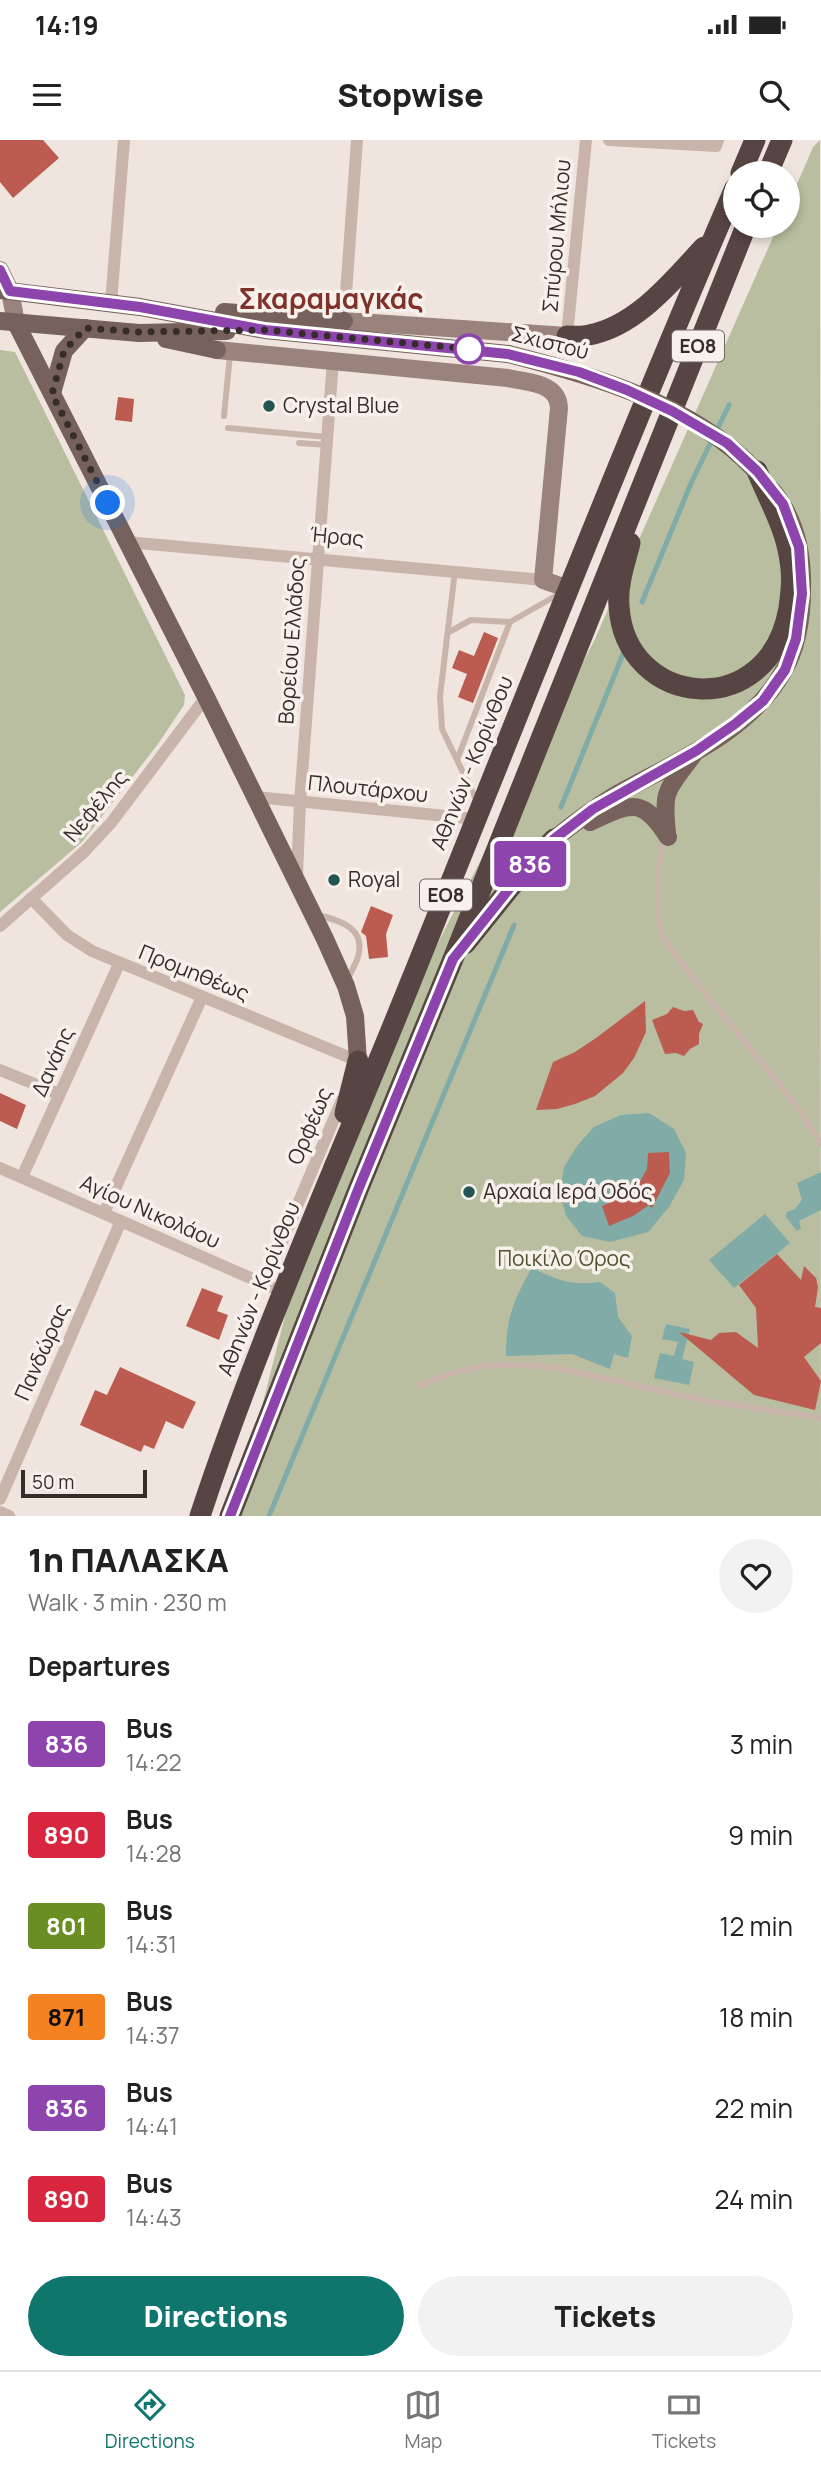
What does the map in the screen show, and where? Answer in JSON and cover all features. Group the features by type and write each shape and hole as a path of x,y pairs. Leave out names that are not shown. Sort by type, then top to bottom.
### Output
{"highway":[{"path":"746,161 755,140"},
{"path":"773,161 782,140"},
{"name":"Αθηνών - Κορίνθου","path":"200,1516 226,1441 321,1200 723,216"},
{"path":"567,336 589,335 627,320 656,297 715,235"},
{"name":"ΕΟ8","path":"230,1516 358,1190 742,238"},
{"path":"649,466 619,591 621,618 629,643 642,662 671,682 694,689 718,689 743,680 769,659 784,631 791,594 791,562 782,529 755,470"},
{"path":"453,959 514,883 554,839"},
{"path":"321,1200 358,1061"}],"main road":[{"name":"Σχιστού","path":"3,294 111,303 265,330 508,354 579,372 644,398 710,433 740,454 783,504 799,547 802,594 796,639 785,670 763,701 696,751"},
{"path":"140,307 344,321"},
{"name":"Σχιστού","path":"8,322 139,332 265,330"},
{"path":"8,322 52,394 298,882 346,986 355,1016 358,1061"},
{"path":"52,394 64,351 85,328"},
{"path":"139,332 223,351"},
{"path":"668,837 664,800 696,751"},
{"path":"554,839 603,803 696,751"},
{"path":"554,839 626,807 645,808 650,811 668,837"}],"street":[{"path":"111,303 124,140"},
{"path":"344,321 357,140"},
{"name":"Σπύρου Μήλιου","path":"567,336 586,140"},
{"path":"609,140 716,146 718,140"},
{"path":"0,270 8,322"},
{"name":"Σχιστού","path":"344,321 567,336"},
{"name":"Σχιστού","path":"223,351 508,378 554,391 559,399 559,408 544,580"},
{"name":"Βορείου Ελλάδος","path":"298,882 300,802 333,360"},
{"name":"Ήρας","path":"127,542 544,580 569,589"},
{"name":"Νεφέλης","path":"0,926 84,852 111,823 206,697"},
{"name":"Πλουτάρχου","path":"256,797 478,814"},
{"name":"Προμηθέως","path":"32,898 67,935 92,951 358,1061"},
{"name":"Δανάης","path":"22,1177 119,964"},
{"path":"104,1213 202,996"},
{"name":"Ορφέως","path":"264,1284 358,1061"},
{"path":"0,1070 59,1094"},
{"name":"Αγίου Νικολάου","path":"1,1170 284,1293"},
{"name":"Πανδώρας","path":"0,1499 121,1221"},
{"path":"0,1511 9,1516"}],"lane":[{"path":"223,351 224,415"},
{"path":"228,428 327,441"},
{"path":"299,443 327,441"},
{"path":"455,571 440,696 442,729 478,814"},
{"path":"449,632 471,620 510,622 569,589"},
{"path":"457,760 510,622"},
{"path":"668,837 662,845 663,856 657,882 659,926 663,936 725,1020 808,1123 821,1144"},
{"path":"309,906 318,916 345,923 353,930 358,940 356,961 346,986"},
{"path":"421,1385 450,1372 479,1365 533,1366 557,1368 707,1401 821,1418"}],"green space":[{"name":"Ποικίλο Όρος","path":"820,140 821,1516 234,1516 324,1163 594,641 773,238 800,238 800,177 813,147"},
{"path":"0,350 15,352 185,695 184,705 158,744 82,842 0,912"}],"water":[{"path":"649,1113 674,1129 686,1153 684,1180 669,1207 648,1232 610,1242 582,1236 566,1216 560,1192 564,1167 577,1146 594,1127 621,1115"},
{"path":"821,1172 821,1210 799,1221 801,1228 797,1231 786,1217 787,1212 795,1209 802,1200 797,1183"},
{"path":"765,1214 790,1243 734,1288 709,1260"},
{"path":"532,1268 564,1281 600,1282 615,1293 618,1317 632,1336 628,1358 614,1354 610,1369 572,1354 506,1356 507,1331 512,1310"},
{"path":"666,1324 690,1329 682,1359 694,1362 689,1385 654,1378 660,1353 674,1356 678,1342 662,1339"}],"building":[{"path":"0,140 43,140 59,158 13,198 0,182"},
{"path":"118,397 134,399 132,422 115,420"},
{"path":"484,632 498,638 473,703 458,697 467,674 452,668 459,650 474,656"},
{"path":"371,906 393,915 386,934 388,957 369,959 366,936 361,932"},
{"path":"645,1001 646,1032 634,1058 623,1073 595,1096 557,1109 536,1110 553,1062 575,1052"},
{"path":"673,1007 684,1011 693,1010 703,1024 699,1044 684,1056 676,1053 665,1054 652,1020 667,1014"},
{"path":"0,1093 26,1105 17,1129 0,1121"},
{"path":"669,1152 670,1173 652,1208 649,1205 633,1216 609,1226 602,1206 630,1193 638,1185 647,1169 648,1153"},
{"path":"777,1254 801,1280 804,1266 816,1278 818,1287 815,1307 821,1308 821,1343 804,1357 821,1381 815,1410 754,1395 679,1332 711,1340 719,1333 736,1332 758,1348 756,1308 739,1285"},
{"path":"202,1288 223,1296 217,1311 228,1315 219,1340 186,1326"},
{"path":"120,1367 196,1402 183,1429 166,1421 154,1449 144,1445 141,1452 80,1425 95,1390 107,1395"}],"waterway":[{"path":"642,602 692,481 729,405"},
{"path":"561,807 623,654"},
{"path":"269,1516 514,925"}],"bus line":[{"name":"836","path":"0,270 10,291 140,307 265,330 508,354 579,372 672,411 727,443 757,471 783,504 799,547 802,594 796,639 785,670 763,701 752,712 696,751 593,809 554,839 517,879 453,959 358,1190 230,1516"}],"place":[{"name":"Crystal Blue","path":"269,406"},
{"name":"Royal","path":"334,880"},
{"name":"Αρχαία Ιερά Οδός","path":"469,1192"}],"district":[{"name":"Σκαραμαγκάς","path":"331,299"}],"route":[{"path":"108,503 52,394 64,351 85,328 139,332 265,330 469,349"}]}
